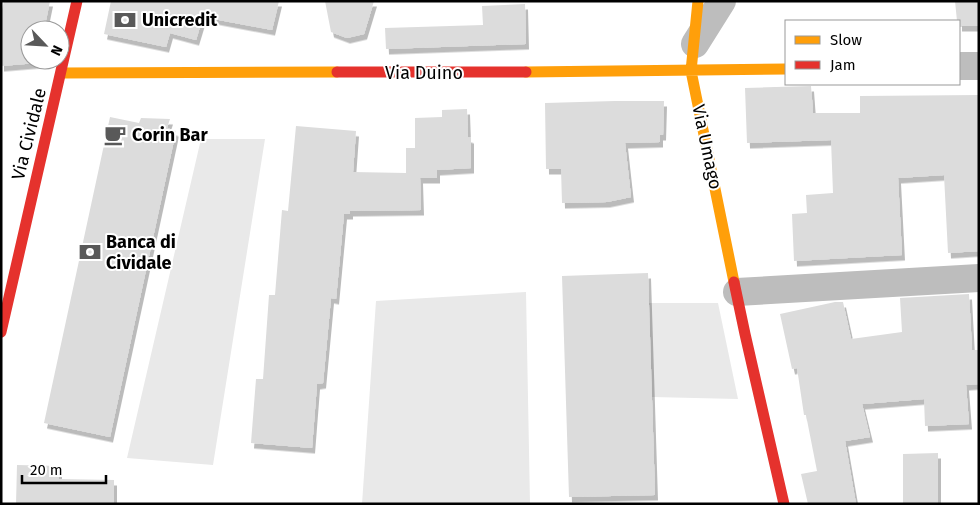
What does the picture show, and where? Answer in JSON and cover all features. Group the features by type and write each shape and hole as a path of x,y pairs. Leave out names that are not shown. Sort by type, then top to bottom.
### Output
{"street":[{"name":"Via Cividale","path":"1,332 9,258 62,73 77,1"},
{"name":"Via Umago","path":"698,1 691,71 745,334 784,504"},
{"path":"695,44 722,1"},
{"path":"960,66 979,66"},
{"name":"Via Duino","path":"62,73 785,70"},
{"path":"737,292 979,278"}],"shaded area":[{"path":"201,139 265,139 213,465 127,458"},
{"path":"526,292 530,504 362,504 376,301"},
{"path":"649,303 718,303 738,399 652,397"}],"building":[{"path":"4,1 50,1 46,20 20,20 20,64 1,66 1,14"},
{"path":"111,1 279,1 272,30 203,17 196,40 170,33 166,47 104,34"},
{"path":"325,1 374,1 364,34 347,38 331,32"},
{"path":"955,1 979,1 979,26 960,26 960,20 957,20"},
{"path":"525,4 526,44 386,49 385,28 483,25 482,6"},
{"path":"811,86 813,113 860,113 860,96 979,95 979,251 948,253 944,175 898,178 902,255 794,261 792,214 807,213 806,195 833,193 831,140 747,143 745,88"},
{"path":"664,101 663,135 660,135 660,142 625,143 631,197 607,202 562,203 561,169 546,169 545,103"},
{"path":"467,109 468,137 471,138 471,168 437,170 437,178 420,178 421,210 350,211 350,214 344,214 336,299 331,298 323,383 317,384 312,448 251,443 256,379 263,379 269,295 275,295 282,210 288,211 296,126 356,131 353,172 406,173 406,148 415,148 415,118 442,117 442,110"},
{"path":"110,117 139,123 141,118 170,119 167,128 176,131 110,437 44,423"},
{"path":"648,273 655,495 569,497 562,276"},
{"path":"969,294 972,350 979,350 979,384 966,385 969,424 925,426 924,399 862,404 870,437 845,441 856,504 808,504 801,474 817,471 806,415 804,415 797,368 792,369 780,314 843,302 851,339 902,332 900,298"},
{"path":"938,453 938,504 903,504 903,454"},
{"path":"17,465 59,466 59,479 114,480 114,504 16,504"}],"traffic: slow":[{"path":"698,1 691,71 734,282"},
{"path":"526,72 785,69"},
{"path":"62,73 337,72"}],"traffic: jam":[{"path":"1,332 77,1"},
{"path":"337,72 526,72"},
{"path":"734,282 784,504"}],"place":[{"name":"Unicredit","path":"125,20"},
{"name":"Corin Bar","path":"115,135"},
{"name":"Banca di Cividale","path":"90,252"}]}
